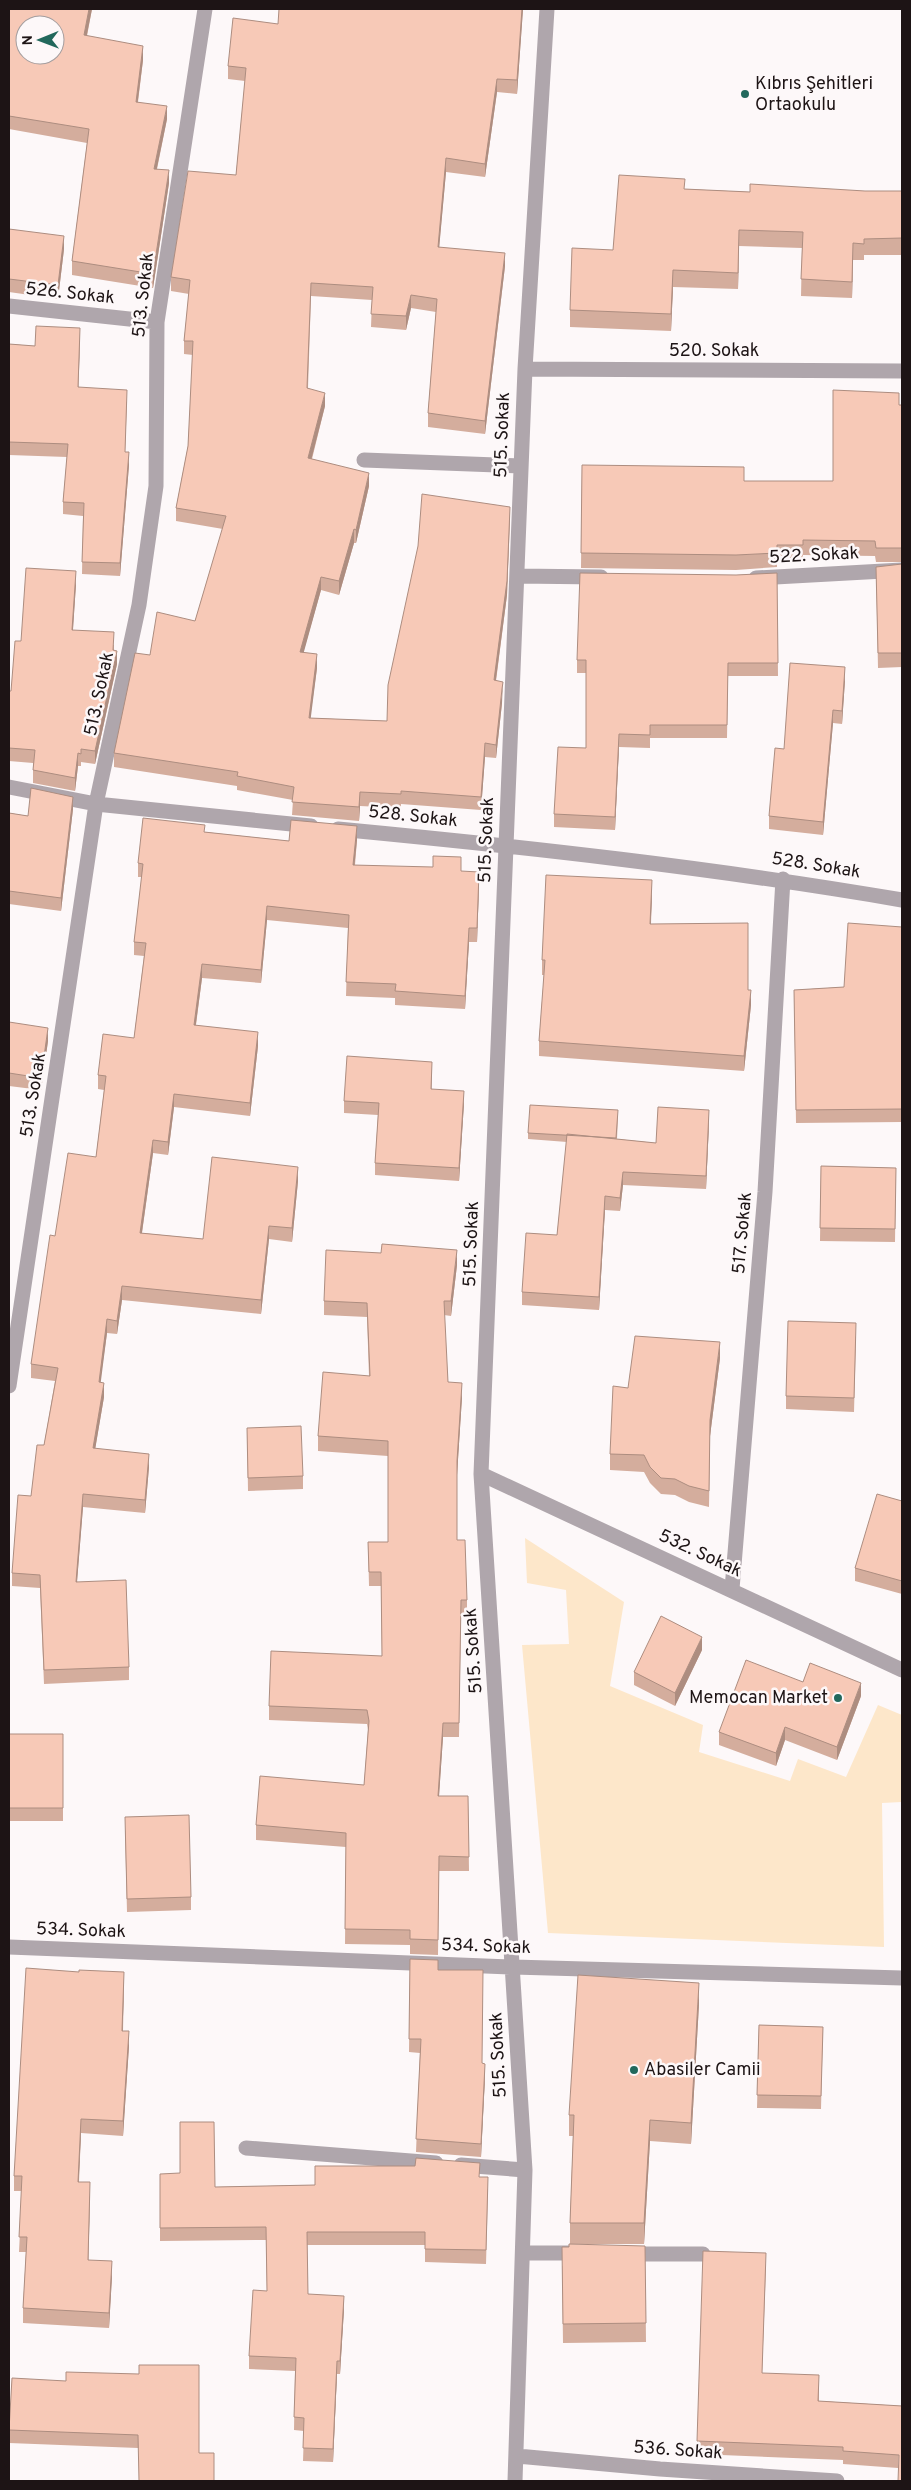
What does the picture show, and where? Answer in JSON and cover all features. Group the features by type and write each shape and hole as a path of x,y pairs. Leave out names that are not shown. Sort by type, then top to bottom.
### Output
{"street":[{"name":"513. Sokak","path":"9,1386 96,804 139,605 156,486 157,322 205,9"},
{"name":"515. Sokak","path":"515,2481 524,2253 525,2170 481,1474 525,369 547,9"},
{"name":"526. Sokak","path":"9,306 157,322"},
{"name":"520. Sokak","path":"525,369 902,371"},
{"path":"364,460 521,466"},
{"name":"522. Sokak","path":"736,579 902,570"},
{"path":"517,576 617,577"},
{"name":"528. Sokak","path":"9,788 96,804 506,845 783,879 902,900"},
{"name":"517. Sokak","path":"732,1589 765,1192 783,879"},
{"name":"532. Sokak","path":"481,1474 732,1589 902,1670"},
{"name":"534. Sokak","path":"9,1947 513,1967 902,1978"},
{"path":"246,2148 525,2170"},
{"path":"524,2253 594,2254"},
{"path":"614,2254 703,2254"},
{"name":"536. Sokak","path":"516,2456 660,2469 838,2481"}],"shaded area":[{"path":"525,1538 624,1602 610,1686 703,1725 699,1752 790,1781 798,1759 846,1777 878,1705 902,1715 902,1802 882,1803 884,1947 548,1933 522,1645 569,1644 566,1590 527,1583"}],"building":[{"path":"9,9 89,9 84,35 143,46 136,102 167,106 154,169 169,170 153,274 72,261 89,129 9,116"},
{"path":"279,9 522,9 517,80 497,79 485,164 446,158 438,247 505,253 485,421 428,413 437,299 411,295 406,316 371,314 373,287 311,283 307,388 325,393 308,458 369,473 356,530 354,529 339,581 321,577 300,652 317,654 309,718 387,721 388,685 418,546 422,494 510,507 507,581 494,680 503,682 496,745 485,743 481,797 401,791 401,794 360,792 359,807 292,802 294,787 237,776 238,772 114,753 135,653 150,655 157,612 195,621 226,516 176,508 188,446 193,341 184,341 190,280 171,277 188,171 236,175 246,68 228,66 233,18 278,24"},
{"path":"619,175 685,179 684,189 750,192 750,184 865,191 902,191 902,238 864,239 864,244 853,243 852,282 801,279 803,232 739,230 738,273 673,270 671,314 570,310 572,248 613,250"},
{"path":"9,229 64,236 58,285 9,279"},
{"path":"36,326 80,328 78,387 127,390 125,452 129,452 120,563 82,562 84,503 63,502 68,444 9,442 9,344 35,346"},
{"path":"833,390 899,393 899,405 902,405 902,548 876,548 875,541 803,540 803,545 777,545 777,553 736,555 581,553 582,465 744,467 744,481 833,481"},
{"path":"902,564 902,653 878,653 876,567"},
{"path":"26,568 76,571 72,630 114,632 113,650 117,651 95,751 81,749 81,754 78,753 75,778 33,770 35,750 9,748 9,691 11,691 15,641 21,641"},
{"path":"580,573 736,575 777,573 778,663 728,663 727,725 650,725 650,735 619,734 615,817 554,814 558,747 586,748 586,660 577,660"},
{"path":"790,663 845,667 842,711 833,710 823,822 769,816 775,748 784,749"},
{"path":"31,788 73,797 61,898 9,891 9,813 28,816"},
{"path":"143,818 205,825 204,832 289,841 291,820 357,826 353,865 433,867 433,856 461,857 461,871 479,872 477,928 469,928 465,996 395,991 396,984 346,982 349,915 267,906 261,970 202,964 194,1025 258,1032 250,1103 174,1094 168,1142 153,1140 140,1233 203,1239 212,1157 298,1167 292,1228 269,1226 261,1300 122,1286 117,1321 107,1319 99,1382 104,1383 93,1448 149,1454 145,1500 83,1494 76,1582 126,1580 129,1667 44,1670 40,1575 12,1573 18,1495 31,1496 37,1445 44,1445 58,1368 31,1364 50,1235 55,1236 68,1153 96,1157 106,1076 98,1075 103,1034 134,1038 146,943 134,942 143,864 138,863"},
{"path":"546,875 652,880 650,924 748,923 748,990 751,990 744,1056 539,1041 545,960 542,960"},
{"path":"848,923 902,927 902,1109 796,1110 794,990 844,987"},
{"path":"9,1022 48,1028 41,1078 9,1073"},
{"path":"347,1056 432,1062 431,1089 464,1091 459,1168 375,1163 379,1103 344,1101"},
{"path":"530,1105 618,1110 616,1138 528,1133"},
{"path":"658,1107 709,1110 706,1176 623,1172 620,1198 605,1196 599,1297 522,1292 526,1233 557,1235 567,1134 656,1143"},
{"path":"821,1166 896,1168 895,1229 820,1228"},
{"path":"382,1244 457,1250 451,1301 444,1301 448,1382 462,1383 457,1461 457,1540 465,1540 467,1600 461,1600 459,1723 443,1723 438,1796 468,1796 469,1857 439,1856 438,1940 410,1939 410,1930 345,1929 346,1833 256,1825 260,1776 364,1785 369,1721 367,1710 269,1706 271,1651 382,1656 381,1572 369,1572 368,1542 388,1542 388,1441 318,1436 323,1372 370,1376 367,1303 324,1301 326,1250 381,1253"},
{"path":"788,1321 856,1323 854,1398 786,1396"},
{"path":"635,1336 720,1342 710,1420 709,1491 689,1486 675,1479 661,1478 650,1467 644,1455 610,1454 613,1386 628,1388"},
{"path":"301,1426 303,1476 248,1478 247,1428"},
{"path":"877,1494 902,1501 902,1581 855,1568"},
{"path":"661,1616 702,1637 675,1693 634,1672"},
{"path":"746,1660 803,1682 810,1663 861,1683 837,1747 785,1727 776,1753 719,1732"},
{"path":"9,1734 63,1734 63,1808 9,1808"},
{"path":"189,1815 191,1897 127,1899 125,1817"},
{"path":"410,1959 438,1960 438,1970 483,1970 482,2063 485,2064 481,2144 416,2139 421,2039 409,2039"},
{"path":"26,1968 79,1972 79,1970 124,1972 122,2031 129,2031 123,2121 81,2119 78,2182 90,2182 88,2260 112,2261 109,2313 23,2308 27,2237 19,2237 22,2176 14,2176"},
{"name":"Abasiler Camii","path":"578,1975 699,1983 691,2123 650,2120 644,2223 570,2223 574,2115 569,2115"},
{"path":"759,2025 823,2027 821,2096 757,2095"},
{"path":"180,2122 214,2122 215,2187 315,2185 315,2166 415,2166 416,2158 480,2163 479,2177 488,2177 486,2250 425,2249 425,2232 307,2232 308,2294 344,2296 340,2361 337,2361 333,2449 303,2448 304,2418 294,2417 296,2358 249,2356 253,2290 267,2291 266,2227 160,2228 160,2174 180,2173"},
{"path":"569,2244 645,2246 646,2323 563,2324 562,2247 569,2247"},
{"path":"703,2251 766,2253 762,2373 819,2375 818,2401 902,2406 902,2481 898,2481 899,2455 843,2451 843,2447 697,2441"},
{"path":"139,2365 199,2365 199,2453 214,2453 214,2481 139,2481 138,2435 9,2430 12,2378 66,2381 66,2372 139,2374"}],"place":[{"name":"Kıbrıs Şehitleri Ortaokulu","path":"745,94"},
{"name":"Memocan Market","path":"838,1698"},
{"name":"Abasiler Camii","path":"634,2070"}]}
